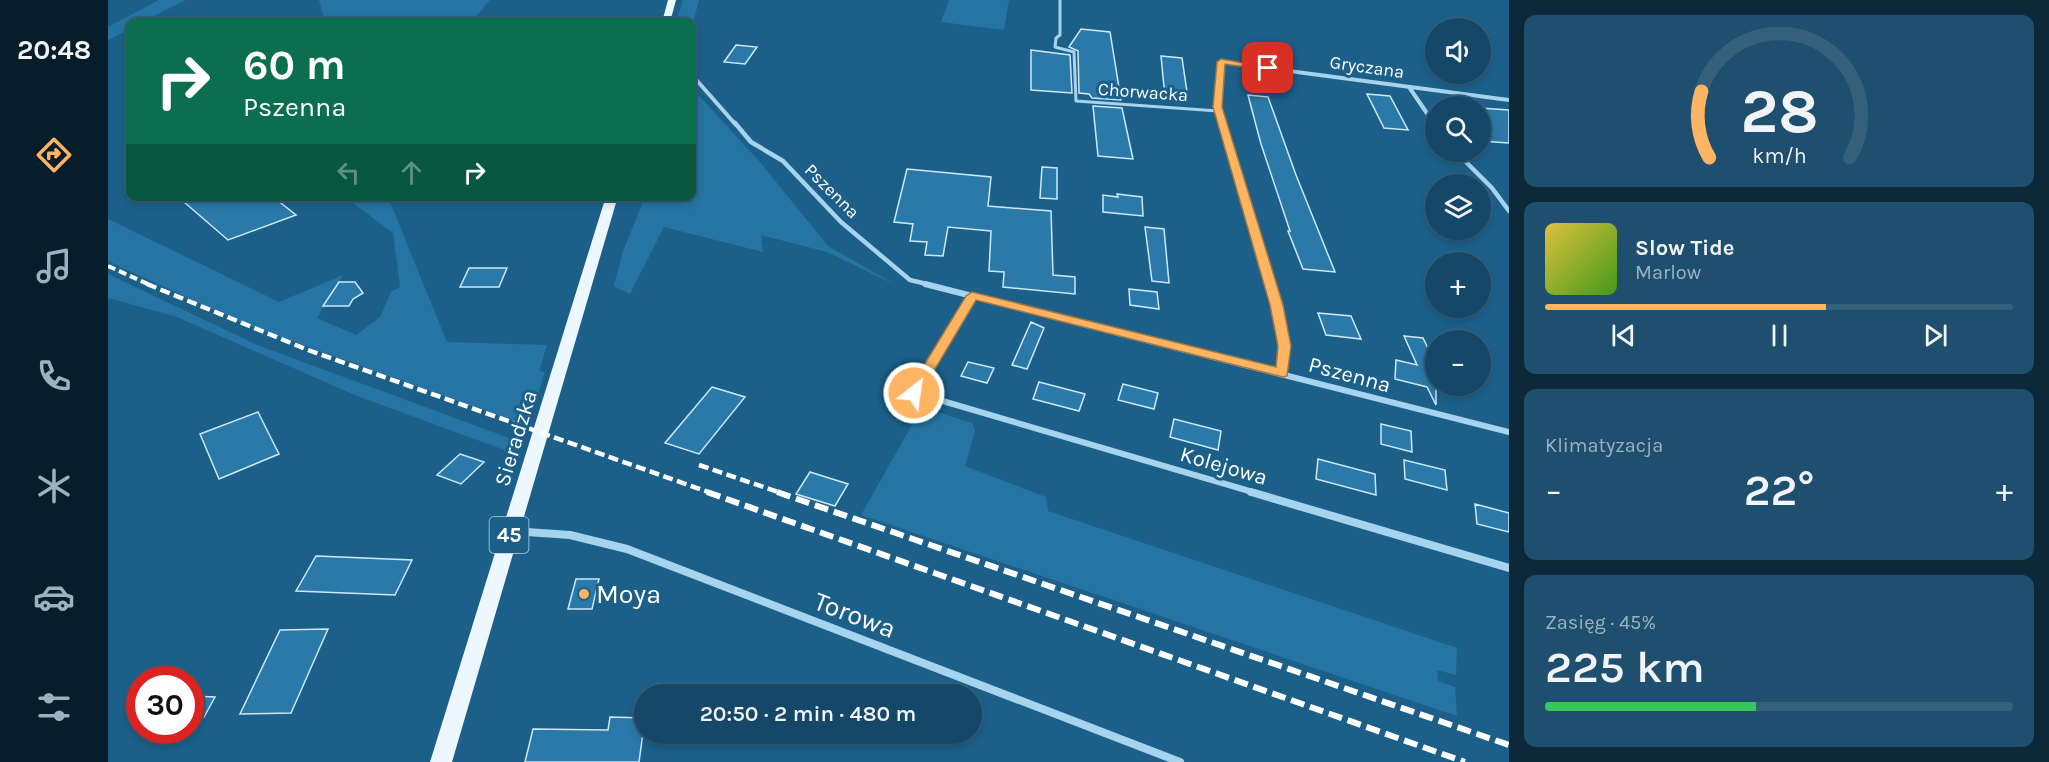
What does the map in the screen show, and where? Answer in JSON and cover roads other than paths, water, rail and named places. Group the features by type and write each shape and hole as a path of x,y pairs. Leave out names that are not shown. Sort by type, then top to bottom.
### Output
{"main road":[{"path":"667,18 672,0"},
{"name":"Sieradzka","path":"441,762 610,201"}],"street":[{"name":"Gryczana","path":"1218,111 1221,62 1509,100"},
{"name":"Pszenna","path":"696,79 751,141 783,161 841,222 910,280 1509,432"},
{"path":"1409,87 1425,110"},
{"path":"1218,111 1276,305 1285,346 1283,373"},
{"path":"1466,162 1492,188 1509,211"},
{"path":"914,393 972,296"},
{"name":"Kolejowa","path":"929,397 1509,568"},
{"name":"Torowa","path":"510,531 542,531 575,535 627,549 1180,762"}],"lane":[{"name":"Chorwacka","path":"1060,0 1060,35 1056,38 1055,47 1074,52 1076,101 1218,111"}],"railway":[{"path":"108,266 150,285"},
{"path":"147,284 308,350 711,493"},
{"path":"699,465 781,493"},
{"path":"707,492 1465,762"},
{"path":"777,492 1509,745"}],"place":[{"name":"Moya","path":"584,594"}]}
